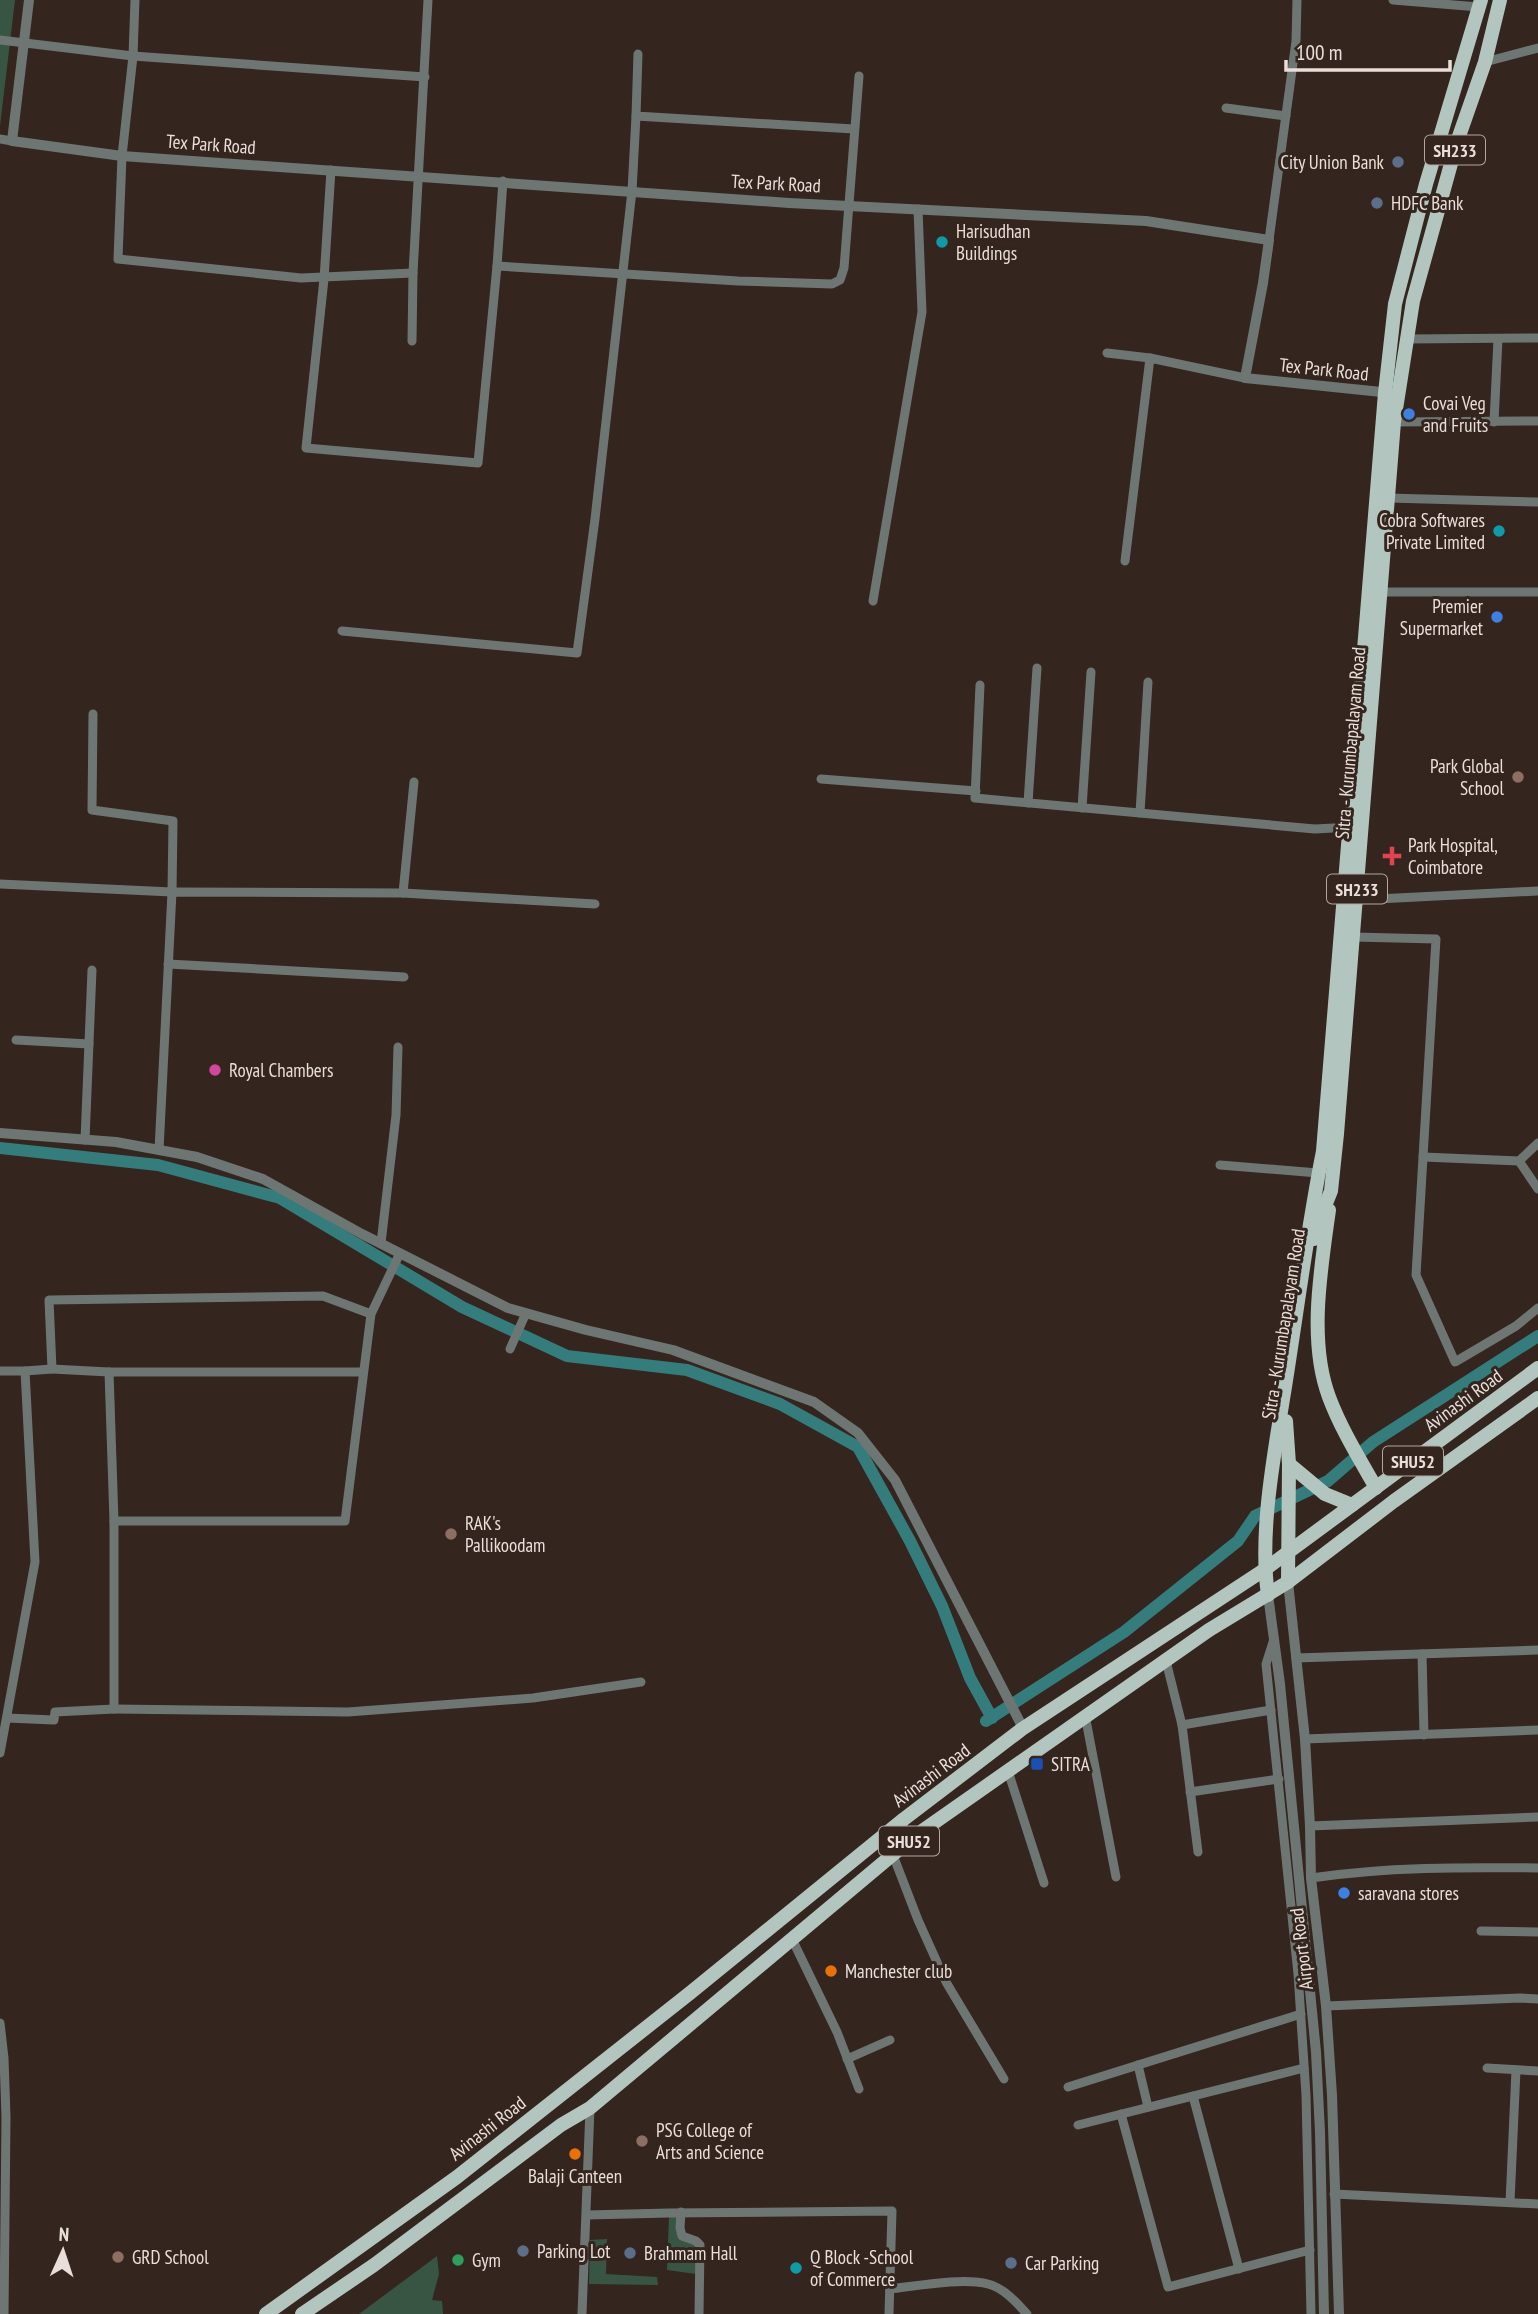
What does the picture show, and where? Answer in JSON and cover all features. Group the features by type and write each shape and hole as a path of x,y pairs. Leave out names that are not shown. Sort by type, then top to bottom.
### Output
{"main road":[{"name":"Sitra - Kurumbapalayam Road","path":"1288,1582 1286,1412 1317,1226 1331,1187 1357,900 1356,827 1392,393 1408,339 1413,301 1457,142 1485,62 1500,0"},
{"path":"1392,393 1395,304 1426,184 1480,4"},
{"name":"Sitra - Kurumbapalayam Road","path":"1268,1595 1264,1570 1270,1490 1310,1213 1323,1151 1381,592 1394,422 1392,393"},
{"path":"1317,1178 1331,1187 1321,1275 1319,1357 1328,1395 1373,1482"},
{"name":"Avinashi Road","path":"266,2314 465,2170 690,1993 904,1819 1023,1728 1264,1570 1352,1505 1373,1482 1538,1368"},
{"name":"Avinashi Road","path":"302,2314 374,2265 561,2125 590,2108 915,1836 1209,1630 1288,1582 1394,1500 1538,1398"},
{"path":"1288,1469 1325,1494 1352,1505"}],"street":[{"path":"12,141 29,0"},
{"path":"135,0 133,55 122,156 118,259 301,278 413,273"},
{"path":"412,341 413,273 428,0"},
{"path":"1107,353 1150,358 1245,378 1269,240 1296,41 1297,0"},
{"path":"1393,0 1480,4"},
{"path":"0,40 133,55 425,77"},
{"path":"1485,62 1538,48"},
{"path":"342,631 577,653 632,191 638,54"},
{"path":"498,266 832,284 840,280 844,268 859,76"},
{"path":"1226,108 1286,116"},
{"path":"636,116 854,129"},
{"name":"Tex Park Road","path":"0,139 122,156 789,203 1146,221 1269,240"},
{"path":"331,170 324,279 306,448 478,463 498,266 503,181"},
{"path":"873,601 922,312 918,209"},
{"path":"1408,339 1538,338"},
{"path":"1494,422 1498,339"},
{"path":"1125,561 1150,358"},
{"name":"Tex Park Road","path":"1245,378 1392,393"},
{"path":"1394,422 1538,421"},
{"path":"1388,498 1538,502"},
{"path":"1381,592 1538,592"},
{"path":"1028,803 1037,667"},
{"path":"1082,808 1091,672"},
{"path":"1140,813 1148,682"},
{"path":"980,685 975,798 1315,829 1356,827"},
{"path":"93,715 92,810 173,821 159,1150"},
{"path":"821,779 976,791"},
{"path":"403,894 414,782"},
{"path":"0,884 172,892 403,894 595,904"},
{"path":"1357,900 1538,891"},
{"path":"1354,937 1436,939 1416,1275 1455,1362 1516,1326 1538,1308"},
{"path":"168,964 404,977"},
{"path":"85,1140 92,970"},
{"path":"16,1041 89,1044"},
{"path":"381,1243 396,1115 398,1047"},
{"path":"0,1133 117,1142 197,1157 263,1179 399,1254 508,1308 673,1350 814,1402 858,1433 895,1480 1023,1728"},
{"path":"1423,1157 1519,1161 1538,1143"},
{"path":"1519,1161 1538,1189"},
{"path":"1220,1165 1317,1178"},
{"path":"114,1521 345,1521 371,1314 399,1254"},
{"path":"52,1369 50,1300 323,1296 371,1314"},
{"path":"512,1345 526,1313"},
{"path":"0,1371 52,1369 109,1372 363,1372"},
{"path":"0,1753 5,1712 35,1562 25,1371"},
{"path":"109,1372 114,1521 114,1709"},
{"name":"Airport Road","path":"1288,1582 1305,1739 1311,1878 1326,2006 1332,2095 1339,2314"},
{"name":"Airport Road","path":"1268,1595 1280,1684 1316,2052 1324,2314"},
{"path":"1274,1641 1266,1664 1301,2014 1311,2314"},
{"path":"1296,1658 1538,1650"},
{"path":"1422,1654 1424,1735"},
{"path":"1166,1661 1182,1725 1198,1852"},
{"path":"5,1712 54,1720 55,1712 114,1709 348,1712 533,1698 641,1682"},
{"path":"1182,1725 1271,1710"},
{"path":"1085,1716 1116,1877"},
{"path":"1305,1739 1538,1730"},
{"path":"1008,1771 1044,1883"},
{"path":"1190,1792 1279,1779"},
{"path":"1310,1826 1538,1817"},
{"path":"893,1855 946,1982 1004,2079"},
{"path":"1311,1878 1407,1870 1538,1868"},
{"path":"1480,1931 1538,1932"},
{"path":"792,1939 837,2032 859,2089"},
{"path":"1326,2006 1538,1999"},
{"path":"1068,2087 1301,2014"},
{"path":"0,2023 6,2117 5,2314"},
{"path":"847,2059 890,2040"},
{"path":"1138,2065 1148,2107"},
{"path":"1078,2125 1304,2068"},
{"path":"1487,2068 1538,2071"},
{"path":"1510,2202 1516,2070"},
{"path":"1193,2096 1239,2269"},
{"path":"582,2314 590,2108"},
{"path":"1121,2114 1168,2287 1310,2250"},
{"path":"1334,2194 1538,2204"},
{"path":"587,2215 892,2211 889,2314"},
{"path":"681,2212 682,2235 700,2245 699,2314"},
{"path":"890,2289 958,2282 989,2284 1012,2297 1027,2314"}],"green space":[{"path":"0,0 15,0 0,126"},
{"path":"669,2216 677,2217 678,2238 694,2243 698,2250 696,2274 667,2270"},
{"path":"607,2239 606,2274 657,2277 658,2285 589,2284 590,2240"},
{"path":"437,2256 439,2274 432,2300 442,2301 443,2314 359,2314"}],"waterway":[{"path":"0,1148 158,1165 280,1198 462,1307 567,1356 687,1370 780,1404 858,1447 910,1541 942,1606 970,1678 992,1718"},
{"path":"986,1721 1124,1632 1238,1541 1255,1516 1328,1481 1373,1442 1538,1336"}],"place":[{"name":"City Union Bank","path":"1398,162"},
{"name":"HDFC Bank","path":"1377,203"},
{"name":"Harisudhan Buildings","path":"942,242"},
{"name":"Covai Veg and Fruits","path":"1409,414"},
{"name":"Cobra Softwares Private Limited","path":"1499,531"},
{"name":"Premier Supermarket","path":"1497,617"},
{"name":"Park Global School","path":"1518,777"},
{"name":"Park Hospital, Coimbatore","path":"1392,856"},
{"name":"Royal Chambers","path":"215,1070"},
{"name":"RAK's Pallikoodam","path":"451,1534"},
{"name":"SITRA","path":"1037,1764"},
{"name":"saravana stores","path":"1344,1893"},
{"name":"Manchester club","path":"831,1971"},
{"name":"PSG College of Arts and Science","path":"642,2141"},
{"name":"Balaji Canteen","path":"575,2154"},
{"name":"Parking Lot","path":"523,2251"},
{"name":"Brahmam Hall","path":"630,2253"},
{"name":"GRD School","path":"118,2257"},
{"name":"Gym","path":"458,2260"},
{"name":"Car Parking","path":"1011,2263"},
{"name":"Q Block -School of Commerce","path":"796,2268"}]}
